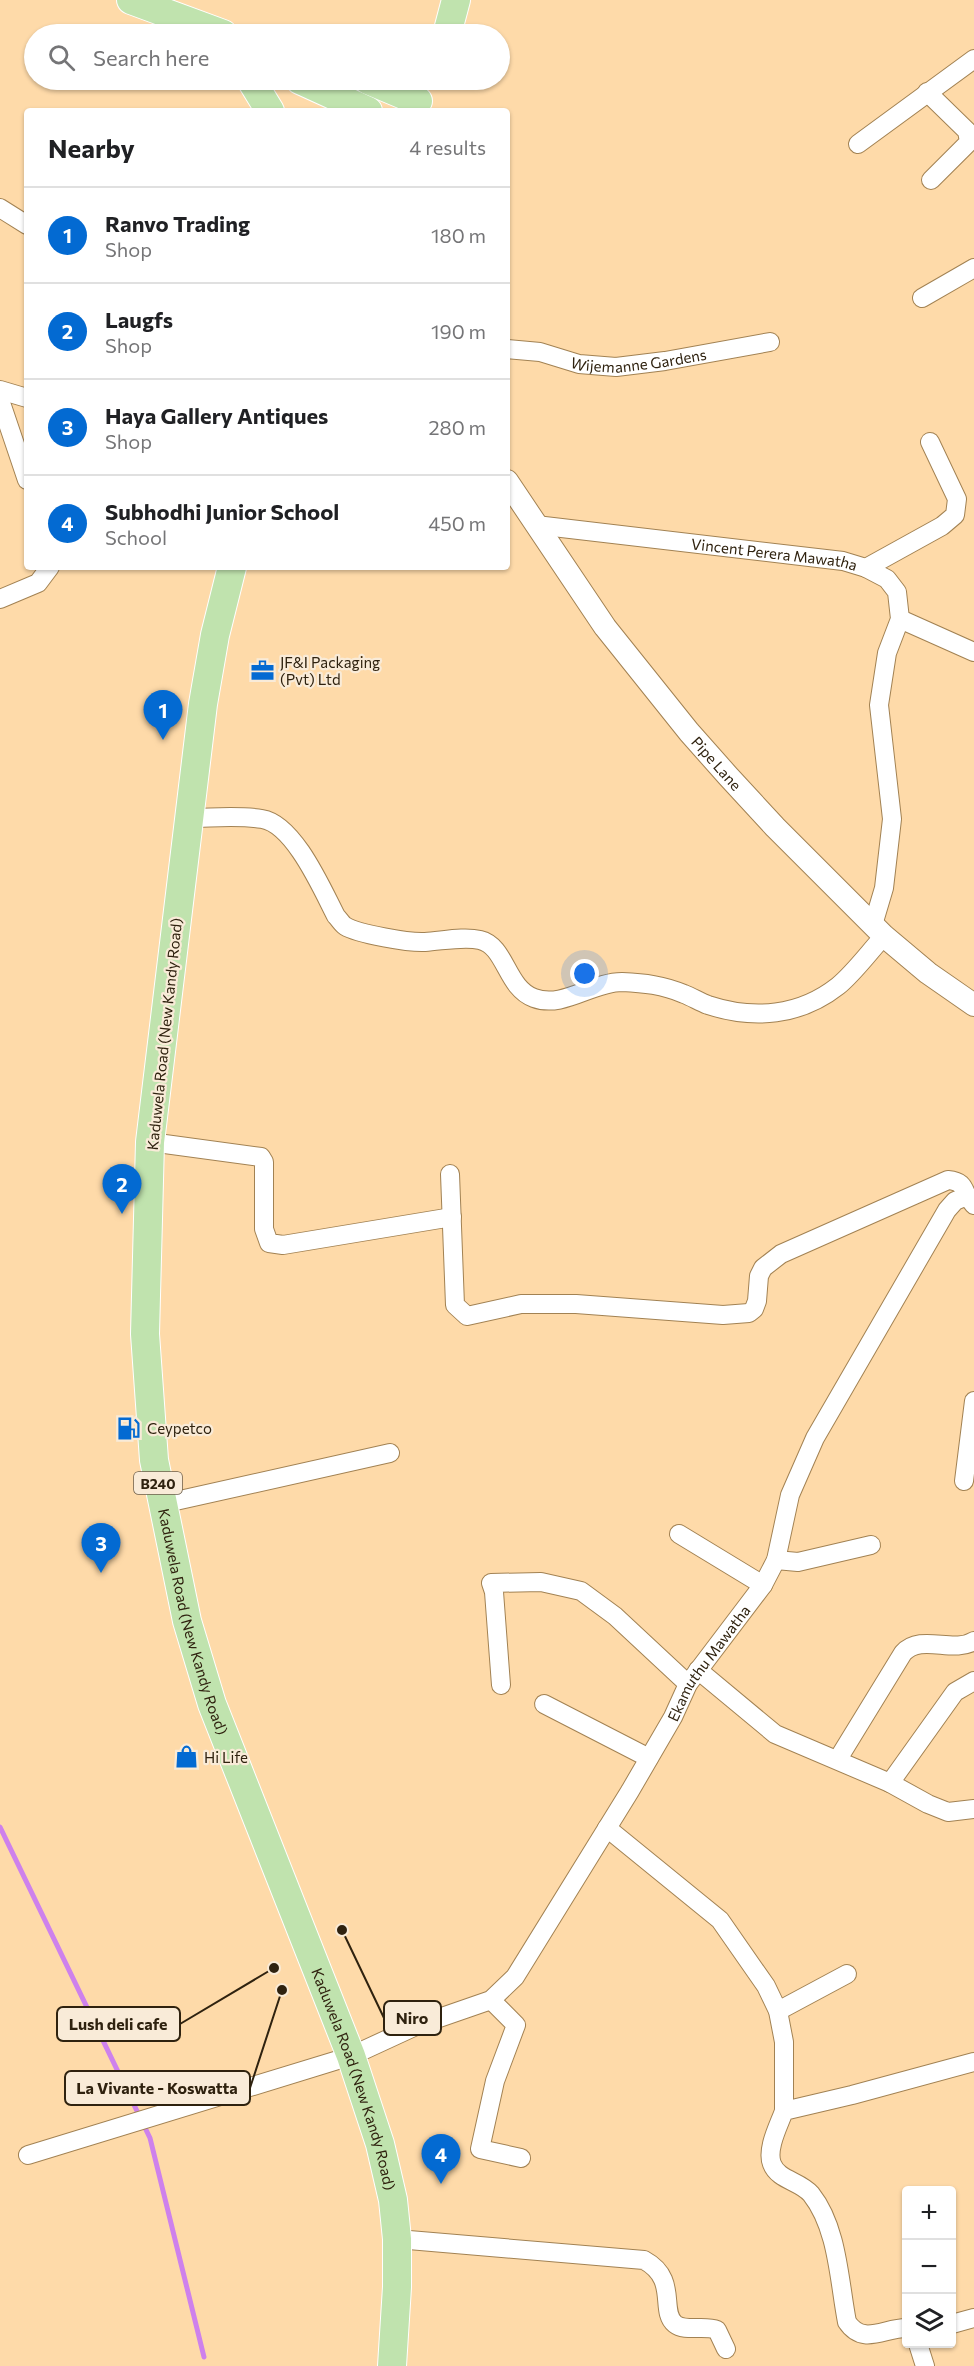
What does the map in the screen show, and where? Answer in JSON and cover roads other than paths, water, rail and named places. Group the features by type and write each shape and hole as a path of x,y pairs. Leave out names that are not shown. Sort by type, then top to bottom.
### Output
{"main road":[{"path":"131,0 195,24"},
{"path":"450,24 456,0"},
{"path":"257,90 268,108"},
{"path":"322,90 361,108"},
{"path":"399,90 420,97"},
{"name":"Kaduwela Road (New Kandy Road)","path":"231,570 215,635 203,704 150,1142 146,1345 154,1460 187,1622 212,1704 351,2056 380,2144 393,2200 397,2239 392,2366"}],"street":[{"path":"858,144 974,59"},
{"path":"927,92 967,131 969,142 932,180"},
{"path":"0,208 24,223"},
{"path":"922,298 974,268"},
{"name":"Wijemanne Gardens","path":"510,350 540,352 579,364 616,367 665,361 770,342"},
{"path":"0,390 24,397"},
{"path":"0,400 24,471"},
{"name":"Vincent Perera Mawatha","path":"536,525 843,561 866,568 942,526 955,516 957,499 930,442"},
{"name":"Pipe Lane","path":"510,486 605,627 689,732 775,827 879,931 928,973 974,1005"},
{"path":"188,818 263,819 279,825 295,843 336,916 345,926 374,935 422,942 481,940 496,950 511,980 533,998 551,1002 617,982 649,983 682,993 708,1005 737,1011 779,1014 808,1005 838,985 879,931 892,819 879,705 887,653 900,619 897,592 887,579 866,568"},
{"path":"0,599 38,583 48,570"},
{"path":"900,619 974,652"},
{"path":"150,1142 261,1157 264,1162 264,1229 269,1243 283,1245 452,1217"},
{"path":"450,1174 455,1305 467,1316 521,1304 576,1304 723,1315 749,1313 754,1309 757,1301 759,1276 763,1268 781,1254 948,1180 957,1180 963,1185 971,1200"},
{"name":"Ekamuthu Mawatha","path":"28,2155 351,2056 416,2026 491,2000 514,1977 649,1758 693,1677 764,1585 776,1560 790,1495 815,1438 947,1210 956,1201 971,1200"},
{"path":"964,1481 974,1401"},
{"path":"162,1504 390,1453"},
{"path":"679,1534 764,1585"},
{"path":"776,1560 798,1562 871,1545"},
{"path":"501,1685 494,1592 491,1583 541,1582 581,1591 693,1677 775,1734 838,1759 948,1812 974,1809"},
{"path":"838,1759 909,1646 919,1644 965,1646 974,1641"},
{"path":"890,1783 955,1692 974,1681"},
{"path":"544,1704 649,1758"},
{"path":"607,1828 720,1920 766,1986 778,2011 784,2042 784,2111 771,2152 771,2162 777,2173 803,2186 818,2203 831,2234 847,2322 851,2329 868,2336 902,2329"},
{"path":"778,2011 847,1974"},
{"path":"491,2000 516,2025 495,2081 480,2149 521,2158"},
{"path":"784,2111 974,2062"},
{"path":"397,2239 644,2260 654,2265 665,2283 670,2317 675,2324 682,2327 717,2330 726,2349"},
{"path":"956,2323 974,2318"},
{"path":"920,2348 925,2366"}],"waterway":[{"path":"0,1827 150,2138 204,2357"}],"place":[{"name":"JF&I Packaging (Pvt) Ltd","path":"262,671"},
{"name":"Ranvo Trading","path":"163,740"},
{"name":"Laugfs","path":"122,1214"},
{"name":"Ceypetco","path":"129,1428"},
{"name":"Haya Gallery Antiques","path":"101,1573"},
{"name":"Hi Life","path":"186,1757"},
{"name":"Niro","path":"342,1930"},
{"name":"Lush deli cafe","path":"274,1968"},
{"name":"La Vivante - Koswatta","path":"282,1990"},
{"name":"Subhodhi Junior School","path":"441,2184"}]}
